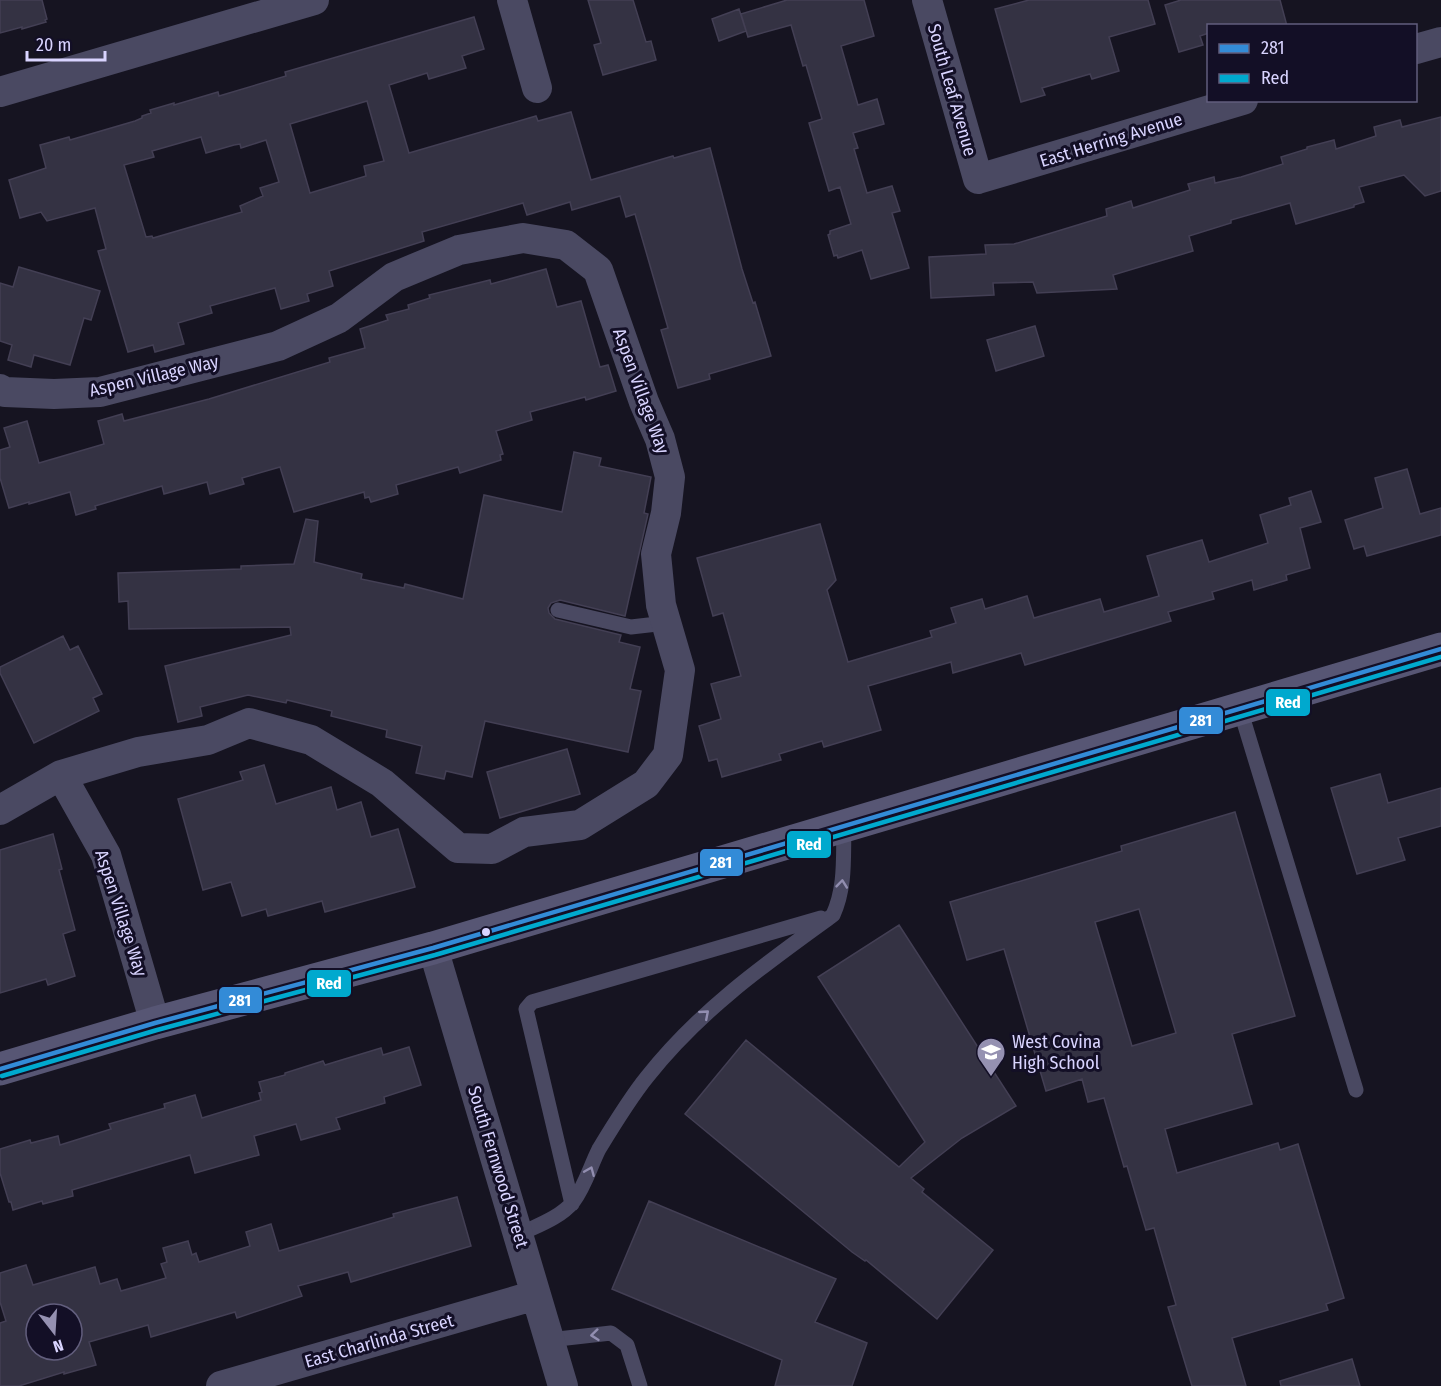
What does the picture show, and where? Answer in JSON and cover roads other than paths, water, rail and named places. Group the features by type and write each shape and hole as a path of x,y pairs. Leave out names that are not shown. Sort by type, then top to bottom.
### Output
{"main road":[{"path":"0,1069 155,1023 433,948 1441,649"}],"street":[{"path":"0,92 314,0"},
{"path":"512,0 537,88"},
{"name":"South Leaf Avenue","path":"927,0 978,179"},
{"path":"1417,49 1441,42"},
{"name":"East Herring Avenue","path":"978,179 1236,102"},
{"name":"Aspen Village Way","path":"0,389 5,392 54,394 100,392 278,346 339,318 394,277 459,250 523,238 566,245 598,270 644,402 660,439 670,477 666,513 656,554 661,605 680,670 668,755 646,784 580,825 524,832 492,849 458,848 382,783 311,740 249,723 208,740 138,752 61,775 0,810"},
{"name":"Aspen Village Way","path":"61,775 106,855 155,1023"},
{"name":"South Fernwood Street","path":"433,948 563,1386"},
{"name":"East Charlinda Street","path":"221,1386 536,1295"}],"lane":[{"path":"558,610 631,627 666,623"},
{"path":"1240,709 1356,1089"},
{"path":"518,1235 552,1218 572,1204 587,1179 599,1150 646,1078 693,1024 753,973 833,915 840,900 843,878 844,826"},
{"path":"572,1204 526,1009 532,1002 833,915"},
{"path":"549,1340 610,1333 627,1345 640,1386"}],"place":[{"name":"West Covina High School","path":"991,1078"}]}
